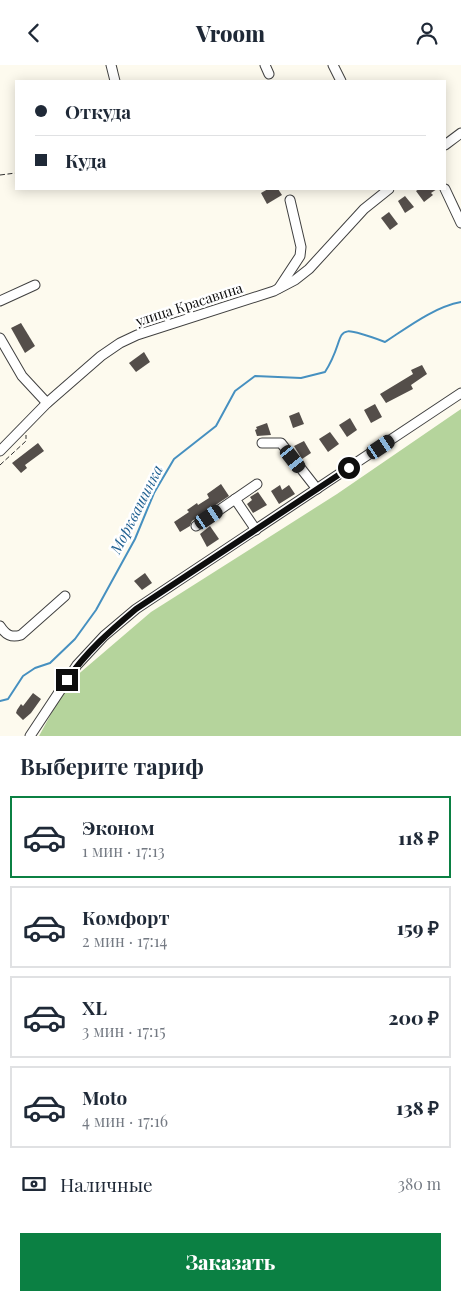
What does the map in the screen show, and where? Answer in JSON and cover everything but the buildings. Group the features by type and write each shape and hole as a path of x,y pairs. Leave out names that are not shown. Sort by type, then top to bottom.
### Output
{"street":[{"path":"111,65 115,80"},
{"path":"265,65 269,74"},
{"path":"333,65 340,80"},
{"path":"446,144 461,133"},
{"name":"улица Красавина","path":"0,451 46,403 120,343 137,335 279,288 295,280 309,269 364,209 387,190"},
{"path":"445,190 461,223"},
{"path":"279,288 300,256 301,247 290,200"},
{"path":"0,301 35,285"},
{"path":"0,338 22,376 46,403"},
{"path":"30,736 77,665 104,636 136,609 461,393"},
{"path":"262,443 281,443 316,489"},
{"path":"196,526 256,484"},
{"path":"235,499 256,530"},
{"path":"0,626 8,635 14,637 21,635 65,596"}],"path":[{"path":"0,175 15,173"},
{"path":"0,465 26,441 26,424"}],"green space":[{"path":"461,409 461,736 39,736 68,683 151,612 337,494"}],"waterway":[{"name":"Морквашинка","path":"0,701 8,699 23,676 35,668 50,663 75,639 96,610 135,539 154,493 174,459 216,426 235,391 255,376 301,378 325,372 342,334 354,332 385,342 431,313 461,302"}],"route":[{"path":"67,680 77,665 104,636 136,609 349,468"}]}
